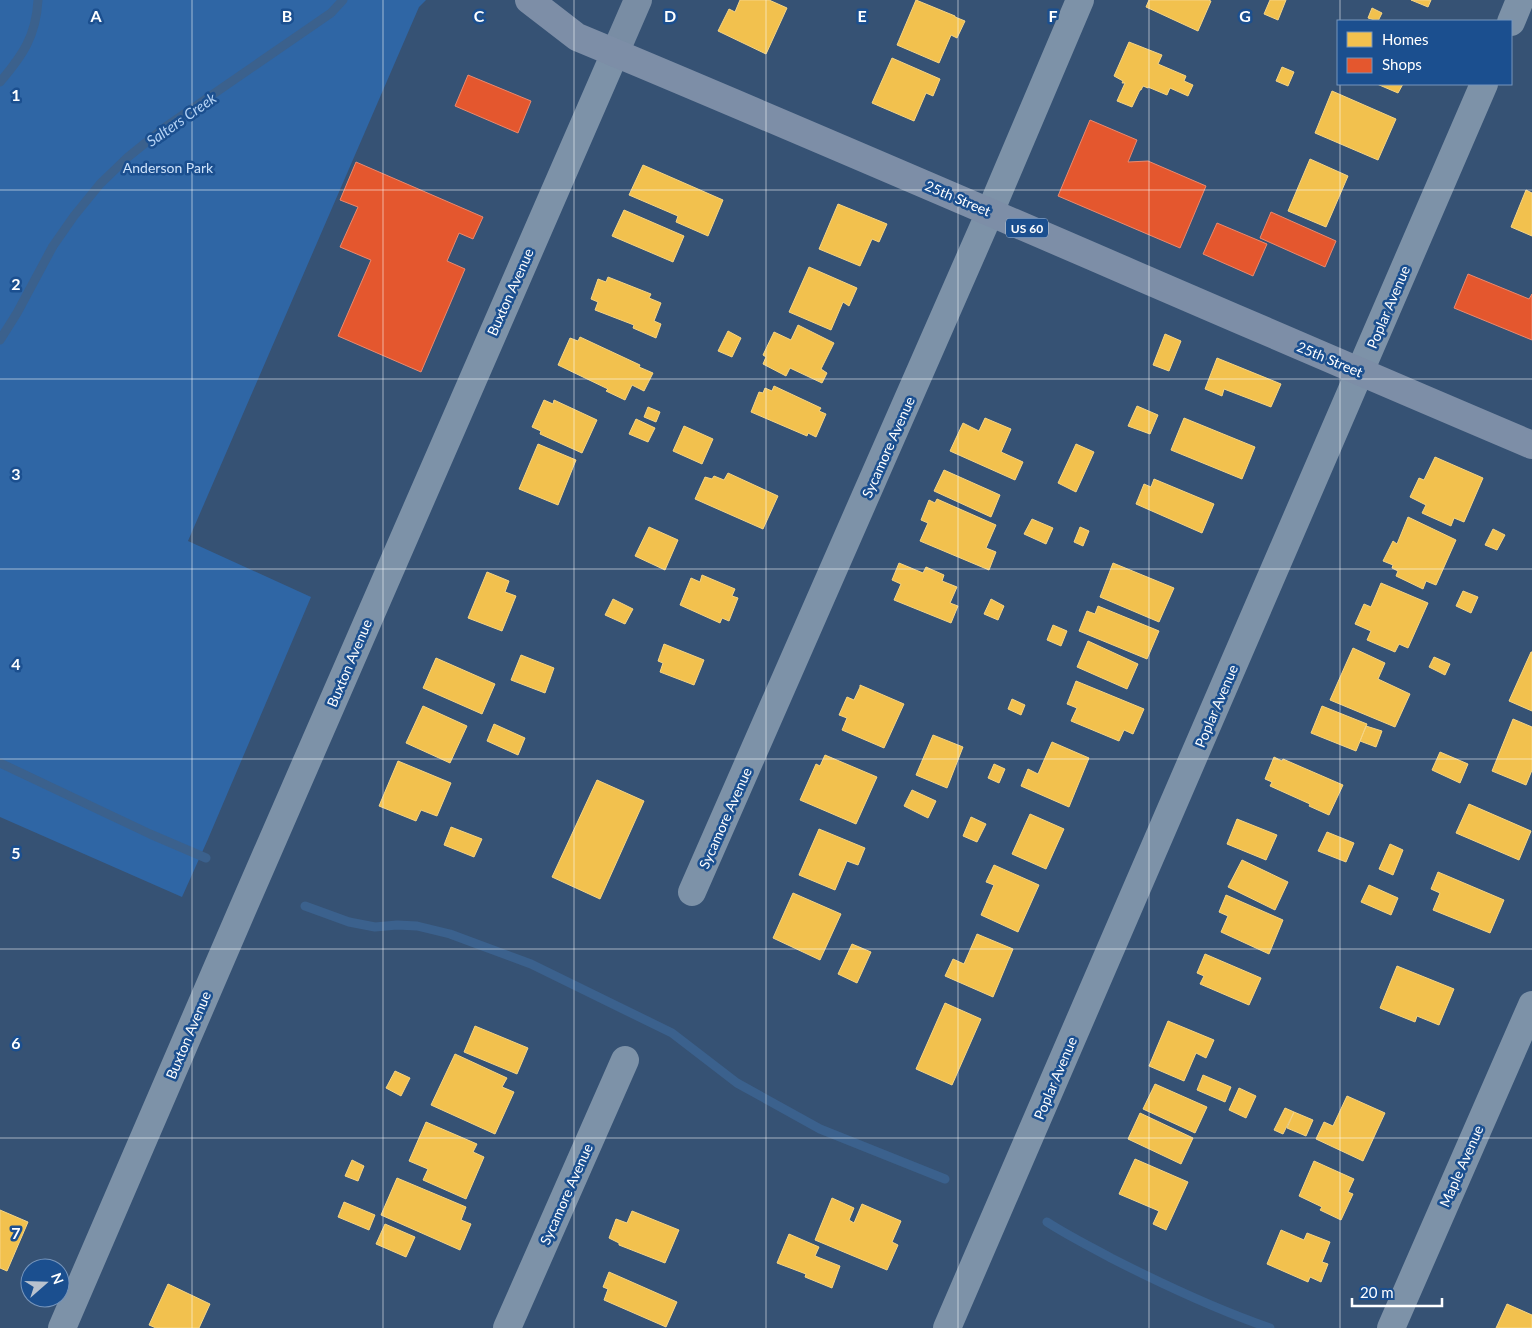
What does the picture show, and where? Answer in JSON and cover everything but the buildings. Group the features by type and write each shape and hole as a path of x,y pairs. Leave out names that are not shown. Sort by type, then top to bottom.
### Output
{"main road":[{"name":"25th Street","path":"529,0 577,37 1532,444"},
{"name":"Buxton Avenue","path":"614,53 638,0"}],"street":[{"name":"Sycamore Avenue","path":"692,892 990,212 1080,0"},
{"path":"1512,20 1520,0"},
{"name":"Buxton Avenue","path":"62,1328 246,898 614,53"},
{"name":"Poplar Avenue","path":"947,1328 1484,85"},
{"name":"Maple Avenue","path":"1391,1328 1532,1005"},
{"name":"Sycamore Avenue","path":"506,1328 625,1060"}],"green space":[{"name":"Anderson Park","path":"0,0 426,0 419,7 188,541 311,597 182,897 0,817"}],"waterway":[{"name":"Salters Creek","path":"0,82 22,54 27,44 37,13 38,0"},
{"name":"Salters Creek","path":"0,340 17,313 53,246 100,184 128,157 164,128 331,13 343,0"},
{"path":"0,763 150,834 206,858"},
{"path":"305,906 349,922 375,927 417,926 450,934 531,964 672,1033 737,1083 820,1129 945,1179"},
{"path":"1047,1222 1111,1258 1169,1287 1229,1313 1270,1328"}]}
